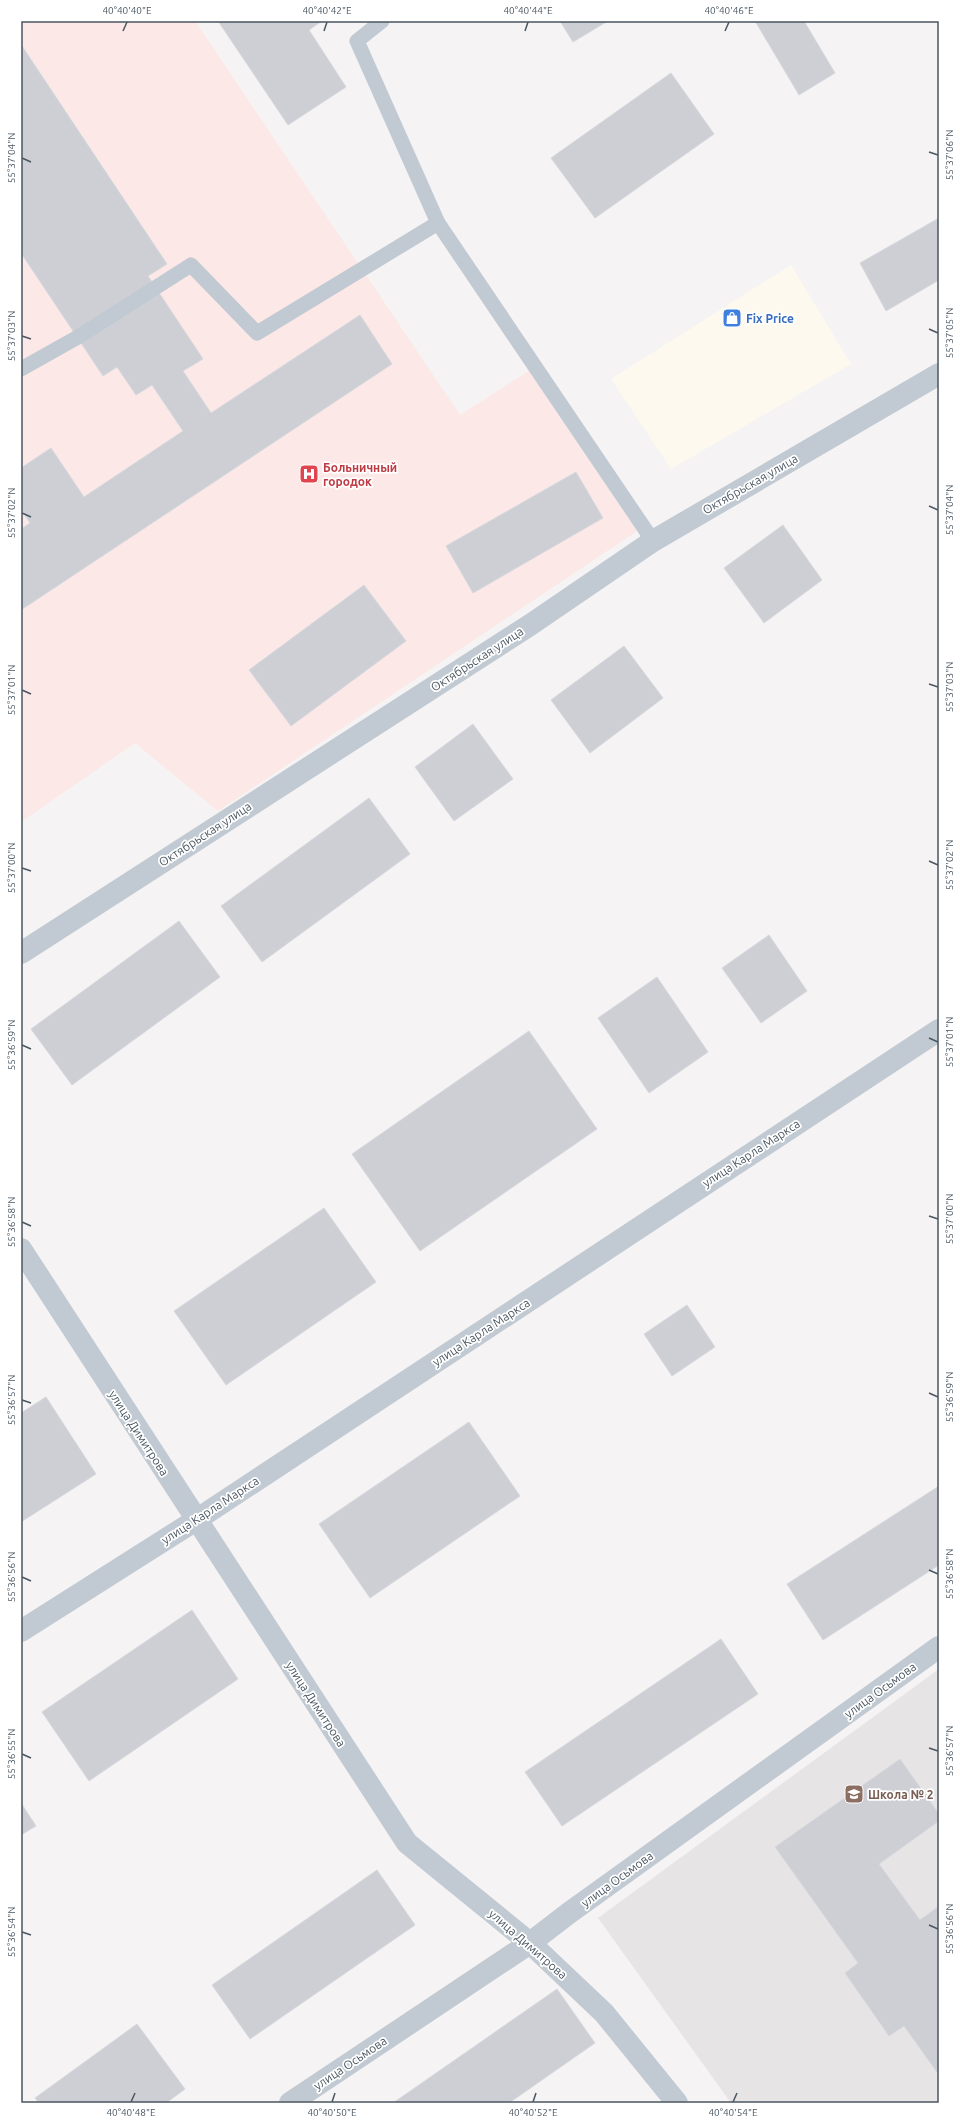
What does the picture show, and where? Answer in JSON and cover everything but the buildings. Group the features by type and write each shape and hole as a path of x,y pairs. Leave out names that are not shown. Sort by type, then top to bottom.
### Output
{"street":[{"name":"Октябрьская улица","path":"21,953 530,625 653,541 939,374"},
{"name":"улица Карла Маркса","path":"21,1631 196,1520 939,1030"},
{"name":"улица Димитрова","path":"21,1249 407,1843 530,1943 604,2012 677,2103"},
{"name":"улица Осьмова","path":"290,2103 530,1943 569,1913 939,1647"}],"lane":[{"path":"382,21 357,41 438,223 653,541"},
{"path":"21,369 78,338 191,265 257,333 438,223"}],"shaded area":[{"name":"Больничный городок","path":"21,21 195,21 460,415 529,371 637,531 218,811 135,743 21,822"},
{"path":"791,265 851,364 671,469 611,379"},
{"name":"Школа № 2","path":"939,1669 939,2103 731,2103 598,1918"}],"place":[{"name":"Fix Price","path":"732,318"},
{"name":"Больничный городок","path":"309,474"},
{"name":"Школа № 2","path":"854,1794"}]}
